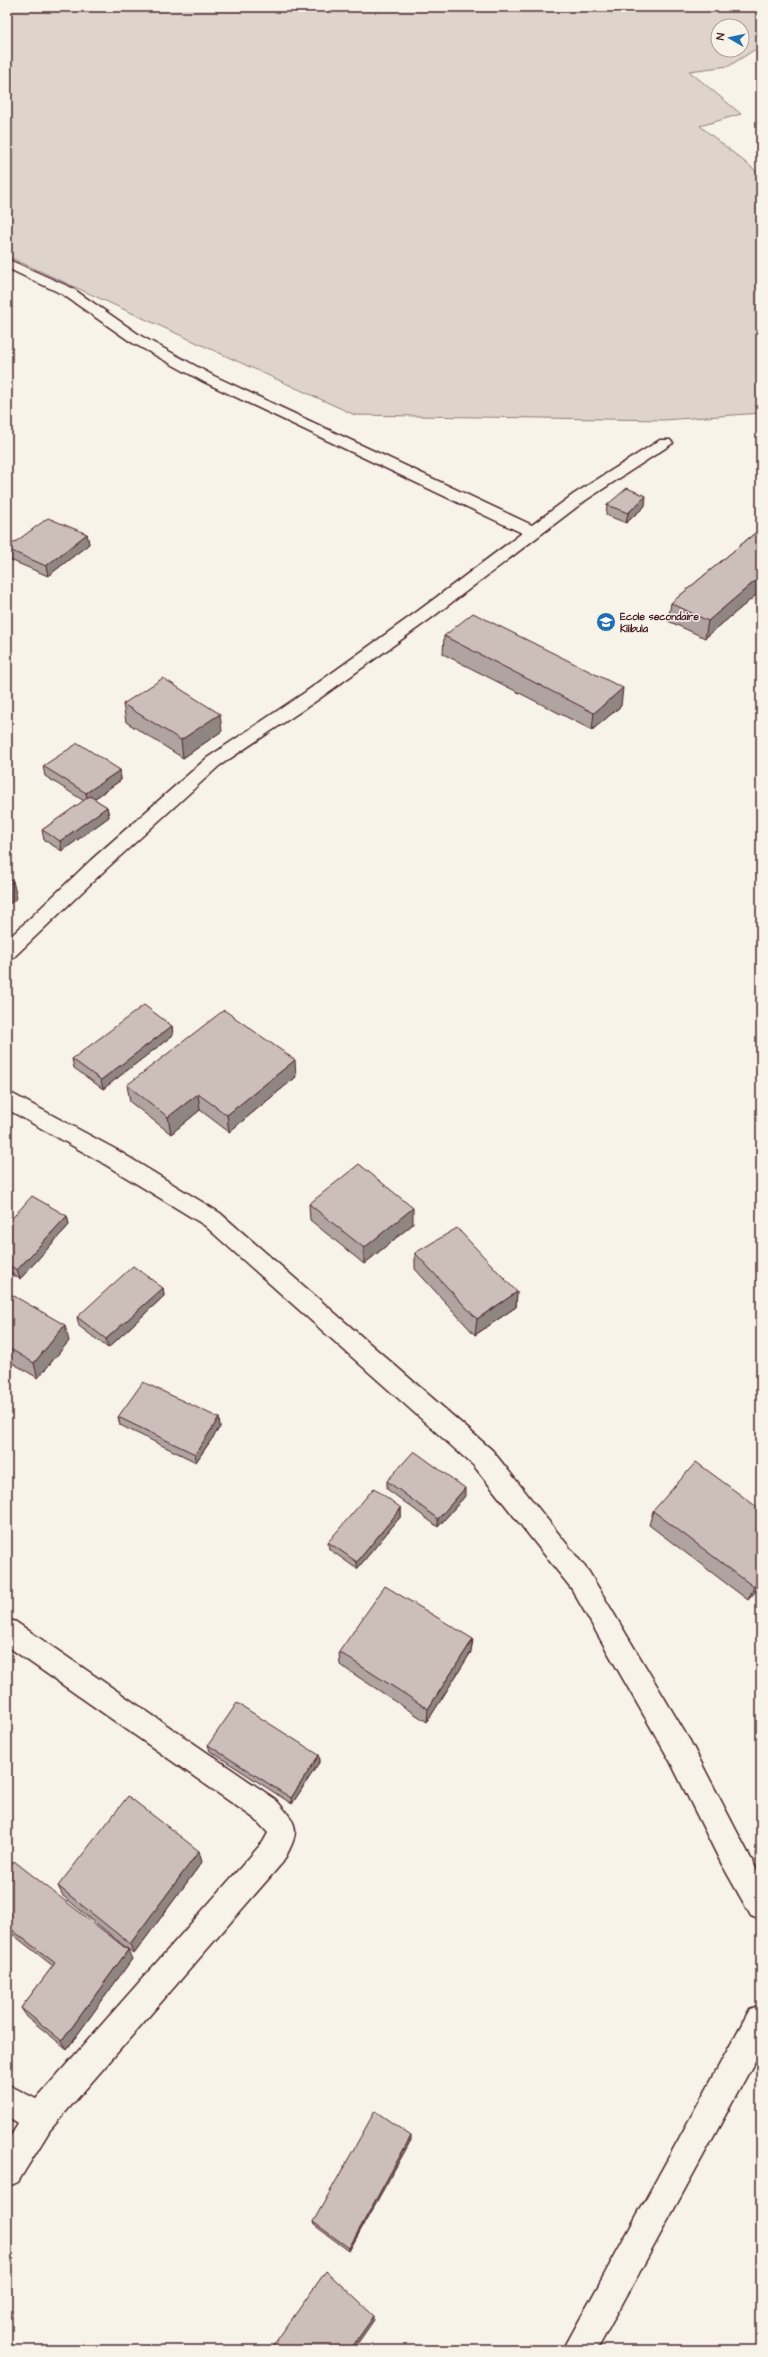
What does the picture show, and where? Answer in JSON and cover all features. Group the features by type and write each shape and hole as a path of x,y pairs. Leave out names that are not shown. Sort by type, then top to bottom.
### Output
{"street":[{"path":"7,262 67,291 136,339 209,379 447,494 534,532"},
{"path":"7,952 109,855 213,762 335,679 580,497 666,443"},
{"path":"7,1099 109,1156 212,1219 483,1458 580,1580 680,1751 730,1851 761,1906"},
{"path":"7,1631 265,1809 282,1828 281,1838 273,1852 39,2119 7,2171"},
{"path":"579,2350 761,2020"},
{"path":"7,2099 39,2119"}],"shaded area":[{"path":"7,7 761,7 759,47 750,53 750,18 710,18 710,58 742,58 729,66 689,71 741,114 700,126 761,175 761,413 664,420 355,415 7,256"}],"building":[{"path":"627,488 646,496 628,513 607,505"},
{"path":"48,518 87,534 46,566 7,549 7,548"},
{"path":"761,528 761,576 708,621 671,603"},
{"path":"473,613 623,688 594,713 444,636"},
{"path":"163,678 220,714 181,740 123,704"},
{"path":"78,743 120,770 86,793 43,766"},
{"path":"90,796 107,807 60,841 42,830"},
{"path":"7,878 13,881 7,885"},
{"path":"144,1005 172,1026 101,1080 72,1059"},
{"path":"224,1010 295,1060 227,1115 198,1094 168,1117 127,1085"},
{"path":"359,1164 413,1208 364,1248 309,1204"},
{"path":"32,1196 67,1216 17,1270 7,1264 7,1224"},
{"path":"457,1228 517,1292 477,1319 415,1253"},
{"path":"133,1266 163,1288 106,1339 77,1317"},
{"path":"7,1292 65,1325 34,1363 7,1347"},
{"path":"143,1382 219,1418 195,1454 118,1417"},
{"path":"414,1451 465,1488 438,1519 387,1481"},
{"path":"696,1462 761,1510 761,1578 754,1587 653,1511"},
{"path":"374,1488 401,1508 357,1562 328,1542"},
{"path":"385,1586 473,1639 428,1709 339,1652"},
{"path":"237,1703 319,1755 291,1798 208,1745"},
{"path":"128,1796 199,1851 130,1944 58,1886"},
{"path":"14,1861 128,1950 62,2041 21,2008 55,1963 7,1926 7,1871"},
{"path":"375,2111 411,2136 349,2248 313,2222"},
{"path":"326,2271 374,2316 350,2350 270,2350"}],"place":[{"name":"Ecole secondaire Kilibula","path":"606,622"}]}
